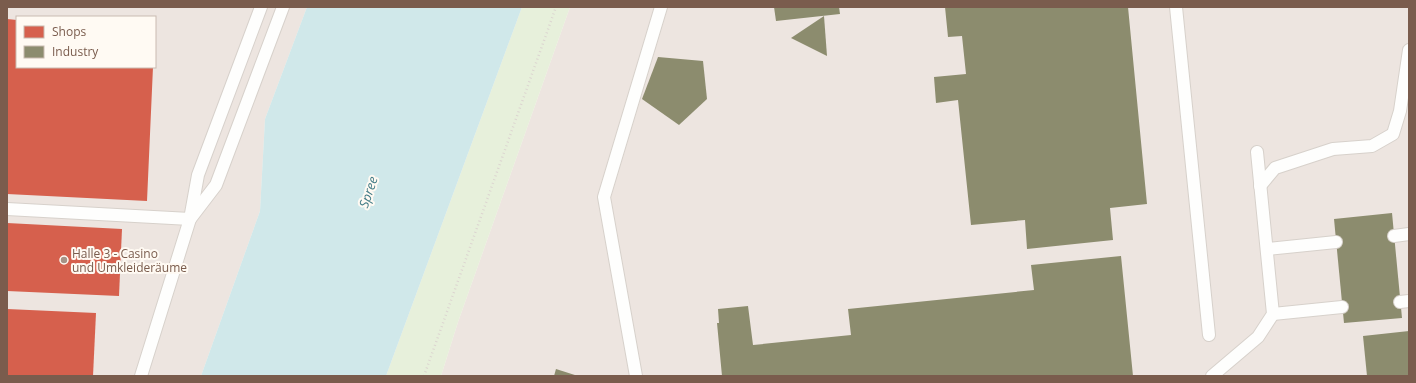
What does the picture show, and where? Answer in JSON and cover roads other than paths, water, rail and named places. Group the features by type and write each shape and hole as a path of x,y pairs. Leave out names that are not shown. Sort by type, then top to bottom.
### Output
{"lane":[{"path":"141,376 190,219 198,175 261,7"},
{"path":"190,219 216,185 283,7"},
{"path":"636,376 604,197 661,7"},
{"path":"1176,7 1209,335"},
{"path":"1260,186 1275,168 1333,149 1372,146 1393,134 1400,111 1409,50"},
{"path":"1212,376 1258,337 1273,314 1257,152"},
{"path":"7,209 190,219"},
{"path":"1394,236 1409,234"},
{"path":"1267,249 1336,242"},
{"path":"1273,314 1342,307"}],"water":[{"name":"Spree","path":"307,7 522,7 386,376 201,376 260,211 265,119"}],"place":[{"name":"Halle 3 - Casino und Umkleideräume","path":"64,260"}]}
